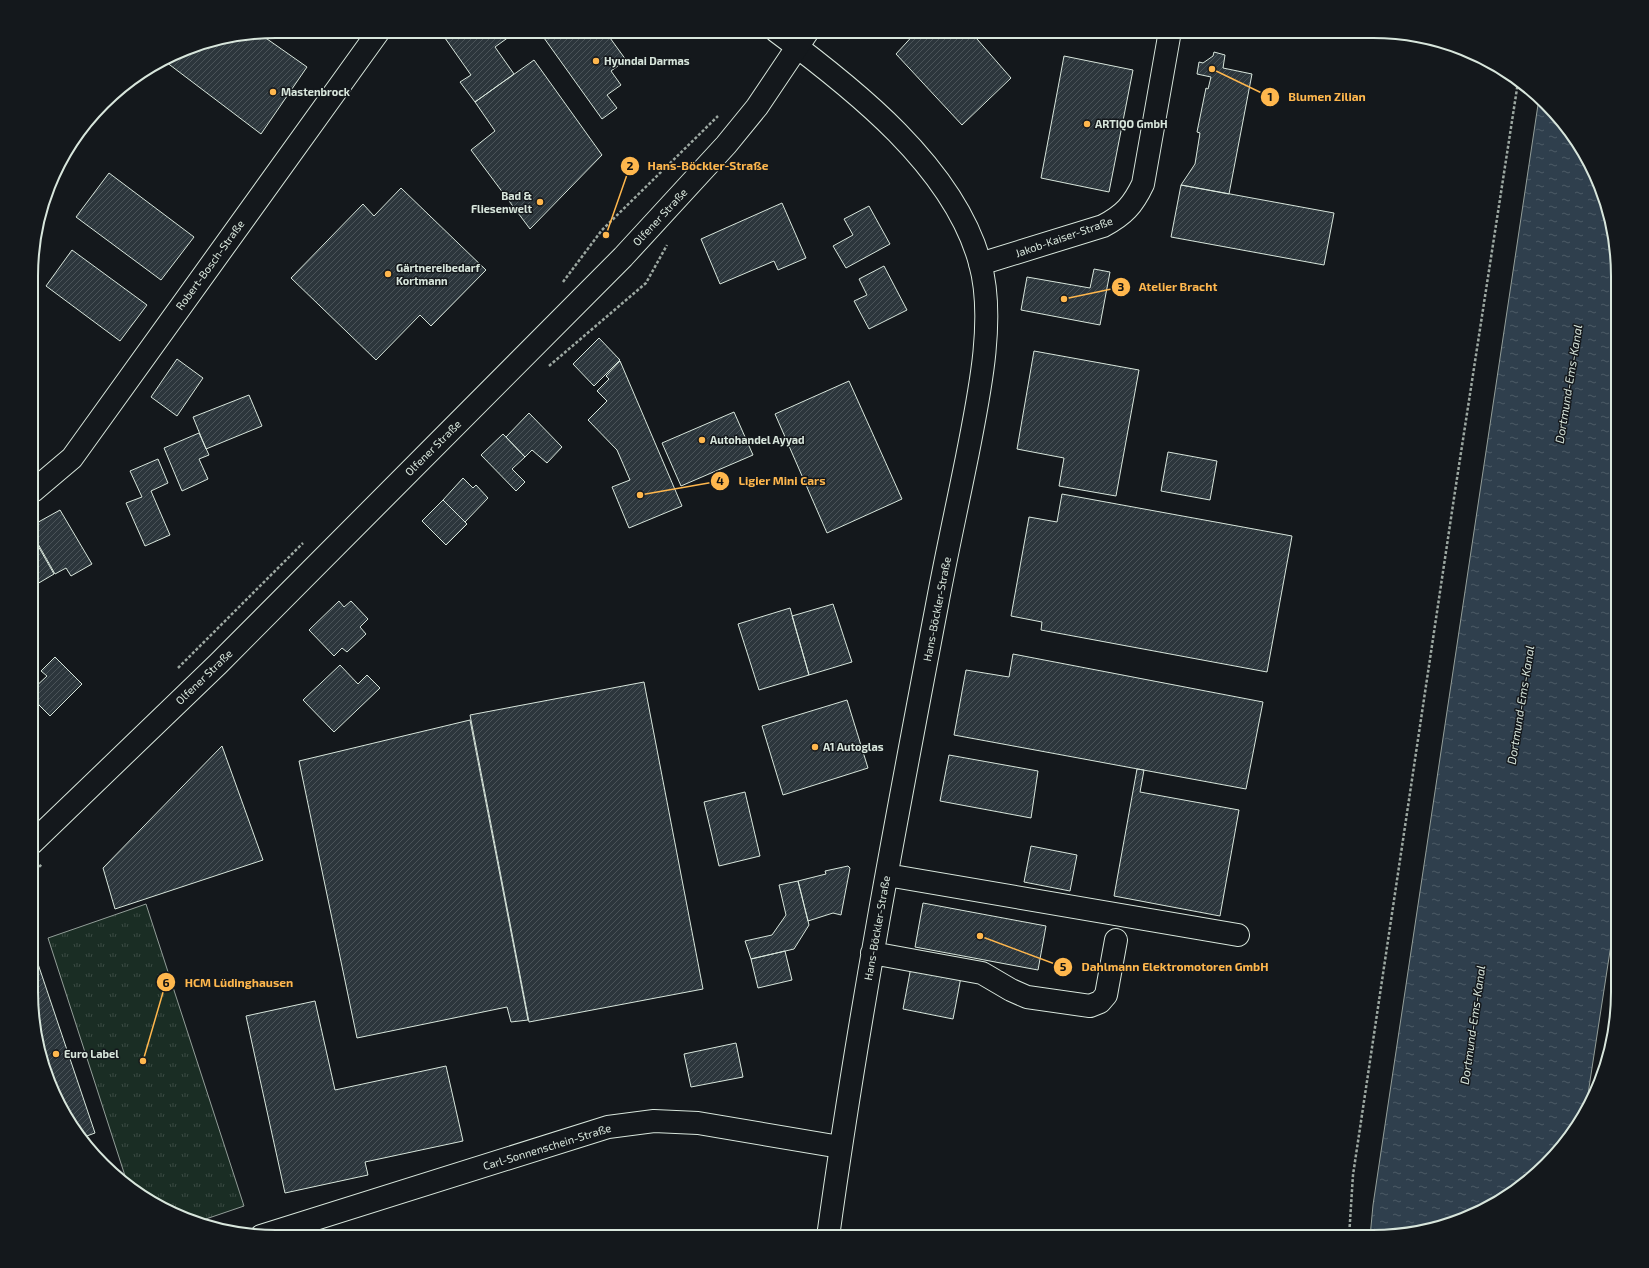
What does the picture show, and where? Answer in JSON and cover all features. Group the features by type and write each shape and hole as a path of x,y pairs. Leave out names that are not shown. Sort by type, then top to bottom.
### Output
{"street":[{"name":"Robert-Bosch-Straße","path":"38,487 72,458 374,38"},
{"name":"Jakob-Kaiser-Straße","path":"980,264 1103,226 1119,218 1136,199 1143,184 1169,38"},
{"name":"Hans-Böckler-Straße","path":"803,39 841,81 876,111 931,170 962,217 980,264 986,304 984,354 978,400 935,617 872,953 840,1147 829,1230"},
{"name":"Olfener Straße","path":"38,836 223,658 623,257 726,145 757,107 803,39"},
{"path":"887,875 1238,935"},
{"path":"872,953 982,973 1011,990 1027,997 1090,1006 1100,1002 1106,995 1116,940"},
{"name":"Carl-Sonnenschein-Straße","path":"280,1230 608,1127 654,1121 698,1123 840,1147"}],"path":[{"path":"1349,1230 1355,1167 1455,491 1517,87"},
{"path":"559,287 602,230 722,112"},
{"path":"174,672 308,538"}],"green space":[{"path":"146,904 244,1206 206,1219 185,1212 157,1198 125,1176 48,938"}],"water":[{"name":"Dortmund-Ems-Kanal","path":"1538,105 1562,131 1579,157 1593,185 1603,215 1609,245 1611,276 1611,944 1588,1093 1571,1124 1552,1149 1530,1171 1505,1190 1464,1212 1434,1222 1404,1228 1371,1230 1373,1205"}],"building":[{"path":"445,38 507,38 495,47 514,74 475,102 460,82 471,75"},
{"path":"544,38 610,38 626,60 611,71 621,85 607,95 617,108 602,119"},
{"path":"911,38 976,38 1011,78 962,125 896,54"},
{"path":"267,39 307,67 261,134 169,64 185,56 215,46 245,40"},
{"path":"1214,52 1225,55 1223,68 1252,74 1229,194 1181,185 1195,164 1200,133 1197,132 1206,88 1208,89 1211,77 1197,74 1199,62 1203,63 1213,56"},
{"name":"ARTIQO GmbH","path":"1064,56 1133,70 1109,192 1041,178"},
{"path":"534,60 602,155 530,229 471,150 495,131 475,102"},
{"path":"109,173 194,237 161,280 76,217"},
{"path":"1181,185 1334,213 1324,265 1171,237"},
{"name":"Gärtnereibedarf Kortmann","path":"401,188 486,270 431,326 420,315 376,360 291,278 363,204 374,216"},
{"path":"782,203 806,258 778,270 774,261 720,284 701,239"},
{"path":"869,206 890,244 846,268 833,246 853,235 844,219"},
{"path":"72,250 147,305 120,341 46,286"},
{"path":"884,266 907,310 869,329 854,301 867,295 859,279"},
{"path":"1094,269 1110,272 1100,325 1021,310 1027,277 1090,288"},
{"path":"599,338 620,360 594,386 573,364"},
{"path":"1034,351 1139,370 1116,496 1059,486 1064,458 1017,449"},
{"path":"177,359 203,378 177,416 151,397"},
{"path":"620,361 682,506 629,528 612,487 630,480 617,450 588,420 607,401 597,391 609,379 606,376"},
{"path":"849,381 902,499 827,533 775,414"},
{"path":"249,395 262,426 206,449 193,417"},
{"path":"734,412 753,455 681,486 662,443"},
{"path":"529,413 562,447 547,463 532,450 525,457 506,437"},
{"path":"199,433 209,455 199,459 208,479 182,491 164,448"},
{"path":"503,434 525,457 512,469 525,482 516,491 481,455"},
{"path":"1168,452 1217,461 1210,500 1161,491"},
{"path":"158,459 168,483 151,491 170,535 145,546 126,503 142,497 130,471"},
{"path":"463,478 473,488 476,485 488,498 465,522 443,500"},
{"path":"1062,494 1292,536 1267,672 1041,630 1042,622 1011,616 1029,517 1057,522"},
{"path":"443,500 467,524 446,545 422,521"},
{"path":"60,510 92,564 71,576 66,568 55,574 38,544 38,522"},
{"path":"38,546 54,574 38,583"},
{"path":"339,601 344,607 351,601 368,619 360,627 366,634 347,652 342,648 334,656 309,630"},
{"path":"833,604 852,662 809,675 792,616"},
{"path":"790,608 809,675 759,690 738,624"},
{"path":"1013,654 1263,702 1246,789 954,735 966,670 1009,677"},
{"path":"55,657 82,684 50,716 38,704 38,684 47,676 41,671"},
{"path":"340,665 358,684 367,675 380,688 334,732 303,700"},
{"path":"644,682 703,989 529,1022 470,715"},
{"name":"A1 Autoglas","path":"847,700 868,768 783,795 762,726"},
{"path":"470,720 528,1020 511,1022 507,1007 357,1038 299,761"},
{"path":"222,746 263,860 115,909 103,868"},
{"path":"949,755 1038,771 1031,818 940,801"},
{"path":"1137,769 1144,770 1140,792 1239,810 1220,916 1114,896"},
{"path":"745,792 760,856 719,866 704,802"},
{"path":"1031,846 1077,855 1070,891 1024,882"},
{"path":"848,866 850,868 841,915 833,913 808,921 798,881 826,874 825,871"},
{"path":"798,881 809,925 794,949 751,959 745,941 772,935 786,915 779,885"},
{"path":"923,903 1046,926 1038,970 915,947"},
{"path":"785,951 792,980 758,988 751,959"},
{"name":"Euro Label","path":"38,964 95,1133 86,1136 70,1111 56,1083 46,1053 40,1023"},
{"path":"911,967 961,977 953,1019 903,1009"},
{"path":"315,1001 335,1090 446,1066 463,1141 365,1162 368,1175 285,1193 246,1016"},
{"path":"736,1043 743,1077 691,1087 684,1054"}],"place":[{"name":"Hyundai Darmas","path":"596,61"},
{"name":"Blumen Zilian","path":"1212,69"},
{"name":"Mastenbrock","path":"273,92"},
{"name":"ARTIQO GmbH","path":"1087,124"},
{"name":"Bad & Fliesenwelt","path":"540,202"},
{"name":"Hans-Böckler-Straße","path":"606,235"},
{"name":"Gärtnereibedarf Kortmann","path":"388,274"},
{"name":"Atelier Bracht","path":"1064,299"},
{"name":"Autohandel Ayyad","path":"702,440"},
{"name":"Ligier Mini Cars","path":"640,495"},
{"name":"A1 Autoglas","path":"815,747"},
{"name":"Dahlmann Elektromotoren GmbH","path":"980,936"},
{"name":"Euro Label","path":"56,1054"},
{"name":"HCM Lüdinghausen","path":"143,1061"}]}
